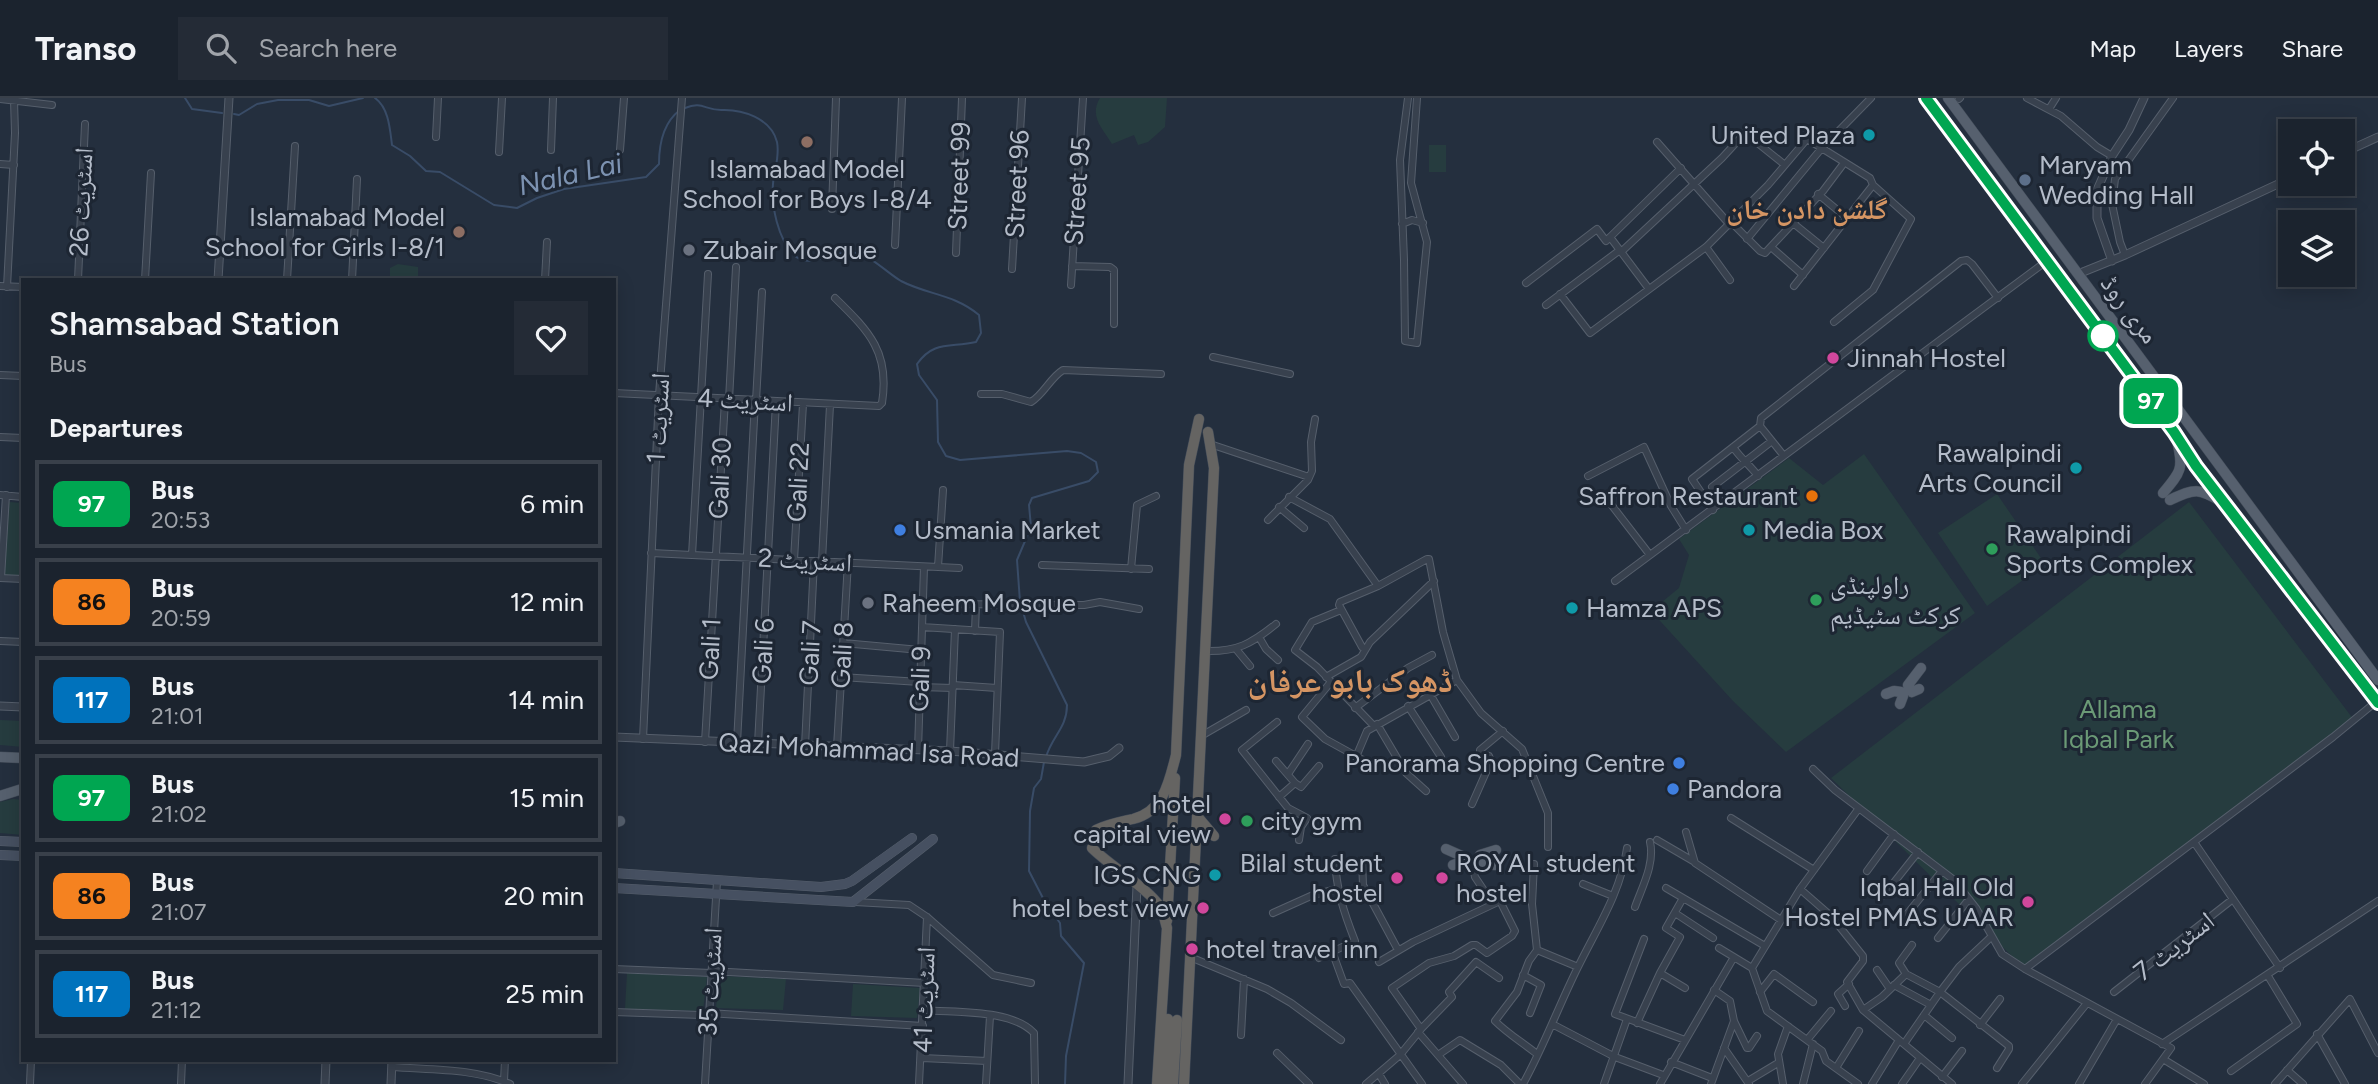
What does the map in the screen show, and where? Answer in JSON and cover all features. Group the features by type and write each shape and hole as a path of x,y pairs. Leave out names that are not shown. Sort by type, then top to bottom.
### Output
{"highway":[{"path":"1157,1084 1189,465 1199,419"},
{"path":"1184,1084 1214,468 1208,432"},
{"path":"1096,830 1113,822 1135,819 1161,802 1176,755"},
{"path":"1197,816 1214,836"},
{"path":"1093,848 1160,907 1167,928"},
{"path":"1164,1084 1172,1019 1173,1084"}],"main road":[{"name":"مری روڈ","path":"1926,98 2048,260 2196,466 2377,702"},
{"name":"مری روڈ","path":"1948,98 2378,680"},
{"name":"مری روڈ","path":"2174,432 2182,468 2167,496 2203,491 2228,506"},
{"path":"1919,689 1912,692 1908,685 1921,668"},
{"path":"1886,694 1901,692 1903,696 1900,704"},
{"path":"2,757 21,758"},
{"path":"0,789 21,789"},
{"path":"0,796 21,789"},
{"path":"616,873 821,887 845,884 883,861 912,838"},
{"path":"616,888 853,902 933,839"},
{"path":"0,841 21,842"},
{"path":"1446,849 1464,857 1462,862 1454,865"},
{"path":"1495,865 1478,860 1480,855 1496,850"},
{"path":"0,855 21,856"},
{"path":"640,875 640,889"},
{"path":"845,884 864,893"}],"street":[{"path":"218,278 229,98"},
{"path":"436,137 438,98"},
{"path":"499,152 502,98"},
{"path":"551,150 553,98"},
{"path":"620,150 624,98"},
{"path":"832,209 836,98"},
{"path":"895,244 902,98"},
{"name":"Street 99","path":"956,253 962,98"},
{"name":"Street 96","path":"1012,269 1022,98"},
{"name":"Street 95","path":"1071,285 1083,98"},
{"path":"1408,98 1400,174 1405,341 1417,343 1427,242 1413,196 1410,174 1417,98"},
{"path":"1747,239 1821,149 1871,98"},
{"path":"2027,98 2061,116 2097,147 2112,156"},
{"path":"2049,110 2056,98"},
{"path":"2112,261 2097,218 2097,190 2112,156 2129,130 2144,98"},
{"path":"2125,255 2112,204 2115,179 2173,98"},
{"path":"0,99 52,105"},
{"path":"4,287 14,165 14,100"},
{"name":"اسٹریٹ 1","path":"643,739 659,395 682,101"},
{"name":"اسٹریٹ 26","path":"78,278 85,124"},
{"path":"1546,305 1620,251 1745,133 1784,165"},
{"path":"2355,148 2378,137"},
{"path":"1560,295 1590,332 1706,247 1731,224 1807,139 1870,178 1873,185 1910,219 1873,290 1834,322"},
{"path":"1657,142 1731,224 1763,254 1844,163"},
{"path":"287,278 295,146"},
{"path":"0,164 14,165"},
{"path":"1526,283 1597,229 1606,241 1681,168"},
{"path":"145,278 151,173"},
{"path":"1400,174 1410,174"},
{"path":"352,278 357,179"},
{"path":"2078,274 2278,184"},
{"path":"1794,286 1873,185"},
{"path":"1818,194 1847,218"},
{"path":"1402,223 1412,220 1423,223"},
{"path":"1793,223 1824,248"},
{"path":"0,225 10,226"},
{"path":"1610,237 1649,289"},
{"path":"545,278 547,242"},
{"path":"1706,247 1730,280"},
{"path":"1772,247 1803,275"},
{"path":"1784,456 1760,426 1761,418 1961,261 1967,260 1972,264 1998,298"},
{"path":"1615,581 2048,260"},
{"path":"1072,266 1110,267 1114,270 1114,324"},
{"name":"Gali 30","path":"716,556 736,267"},
{"path":"692,555 708,274"},
{"path":"737,743 762,292"},
{"name":"اسٹریٹ 4","path":"616,393 876,407 882,403 884,390 882,356 852,314 835,298"},
{"path":"1213,357 1290,374"},
{"path":"981,394 1002,394 1031,402 1040,396 1063,370 1161,374"},
{"path":"0,375 21,376"},
{"name":"Gali 6","path":"758,744 776,402"},
{"name":"Gali 22","path":"794,560 803,404"},
{"path":"822,561 830,405"},
{"path":"1268,520 1312,471 1311,442 1315,419"},
{"path":"1713,510 1692,479 1760,426"},
{"path":"0,437 21,438"},
{"path":"1712,487 1772,441"},
{"path":"1210,444 1309,477"},
{"path":"1588,476 1644,447 1671,506 1686,530"},
{"path":"1732,447 1758,475"},
{"path":"938,567 943,490"},
{"path":"21,496 3,495 1,578 21,579"},
{"path":"1131,569 1137,505 1156,496"},
{"path":"1289,496 1330,519 1378,586"},
{"path":"1610,503 1650,555"},
{"path":"1279,508 1304,528"},
{"name":"اسٹریٹ 2","path":"651,553 959,568"},
{"name":"Gali 1","path":"705,742 716,556"},
{"path":"1362,647 1341,610 1340,602 1378,586 1427,559 1431,561 1443,632 1457,680 1481,713 1522,749 1548,813 1548,846"},
{"name":"Gali 7","path":"805,746 814,561"},
{"name":"Gali 8","path":"837,747 848,562"},
{"path":"1042,565 1149,569"},
{"name":"Gali 9","path":"918,750 924,567"},
{"path":"1372,765 1325,738 1302,717 1328,680 1361,657 1370,642 1434,581"},
{"path":"923,604 1084,605 1100,602 1139,609"},
{"path":"975,631 976,605"},
{"path":"1341,610 1312,622 1295,650 1317,667 1355,708 1375,725 1406,773 1426,791"},
{"path":"1205,651 1236,649 1259,638 1276,624"},
{"path":"922,627 1000,632 995,754"},
{"path":"950,751 955,629"},
{"path":"1259,638 1266,649 1279,660"},
{"path":"0,641 21,642"},
{"path":"843,643 920,650"},
{"path":"1236,649 1250,666"},
{"path":"1355,708 1408,668 1432,655"},
{"path":"841,677 997,688"},
{"path":"1356,757 1367,731 1457,680"},
{"path":"1430,694 1455,737"},
{"path":"2025,969 2377,702"},
{"path":"0,706 21,707"},
{"path":"1408,706 1441,757"},
{"path":"1201,736 1246,710"},
{"path":"1277,722 1242,750 1288,808 1307,818 1301,827 1299,840"},
{"path":"1472,804 1491,761 1489,756 1480,754 1480,750 1503,731"},
{"name":"Qazi Mohammad Isa Road","path":"616,737 950,751 1084,762 1100,759 1119,748"},
{"path":"1288,774 1308,744"},
{"path":"1276,761 1301,787 1319,766"},
{"path":"1813,769 1859,808 1954,880 1969,899 2002,954 2171,1048 2145,1084"},
{"path":"1279,797 1296,783"},
{"path":"1752,968 1800,889 1859,808"},
{"path":"1731,818 1814,870"},
{"path":"1686,831 1693,861"},
{"path":"1867,871 1894,834"},
{"path":"1635,907 1651,861 1653,841 1693,861 1781,920"},
{"path":"2194,842 2280,968"},
{"path":"1438,1055 1460,1040 1501,1065 1522,1084 1613,896 1625,869 1628,848"},
{"path":"1884,895 1917,852"},
{"path":"1319,958 1355,942 1337,888 1335,859"},
{"path":"1362,860 1363,885 1398,950"},
{"path":"1534,864 1532,904 1537,950 1529,961 1517,992 1495,1021 1510,1036 1517,1037 1537,1054"},
{"path":"1473,866 1475,877 1493,904"},
{"path":"1903,919 1942,871"},
{"name":"اسٹریٹ 35","path":"705,1084 705,1014 711,972 717,881"},
{"path":"1583,884 1613,896"},
{"path":"1128,1084 1137,886"},
{"path":"1273,913 1312,895 1337,888"},
{"path":"1666,888 1765,946"},
{"path":"1800,889 1831,916 1863,956 1863,961 1848,979 1863,1010 1952,1084"},
{"path":"1637,1023 1680,937 1666,928 1684,898"},
{"path":"1938,938 1969,899"},
{"name":"اسٹریٹ 7","path":"2114,992 2234,900"},
{"path":"1379,962 1398,950 1500,901 1515,931 1487,953 1481,965"},
{"path":"2162,1044 2378,901"},
{"path":"853,902 909,905 927,917 993,975 1031,983"},
{"path":"1675,913 1713,938"},
{"name":"اسٹریٹ 41","path":"919,1084 927,917"},
{"path":"1872,1084 1959,967 1991,937"},
{"path":"1644,939 1615,1012 1617,1016 1685,1040"},
{"path":"1463,1084 1438,1055 1392,988 1429,963 1454,956 1472,945 1487,953"},
{"path":"1912,945 1899,963 1906,974 1940,992 2010,1047 1997,1068"},
{"path":"1719,947 1752,968 1767,1011 1822,1051 1826,1061 1858,1084"},
{"path":"1537,950 1578,967"},
{"path":"1332,951 1344,984 1350,983 1422,1084"},
{"path":"1190,957 1244,979 1291,1003 1341,1040"},
{"path":"1660,1084 1734,957"},
{"path":"1366,1084 1400,1055 1420,1030 1447,1004 1452,997 1449,992 1476,962 1499,978"},
{"path":"616,969 925,983"},
{"path":"1877,970 1892,987 1931,1005"},
{"path":"1660,973 1685,988"},
{"path":"1759,992 1773,974 1813,1002"},
{"path":"1863,1010 1906,974"},
{"path":"1523,975 1541,985 1530,1013"},
{"path":"2231,1071 2297,1024 2268,976"},
{"path":"1241,1035 1244,979"},
{"path":"1845,1006 1838,994 1849,984"},
{"path":"1714,990 1730,1001 1734,1021 1747,1048 1757,1036"},
{"path":"1980,1025 2000,999"},
{"path":"2275,1084 2350,999 2378,1052"},
{"path":"2022,1084 2087,1003"},
{"path":"924,1010 1018,1020 1034,1033 1035,1084"},
{"path":"1803,1084 1810,1042 1831,1011"},
{"path":"616,1012 923,1026"},
{"path":"1924,1015 1952,1038"},
{"path":"986,1084 990,1016"},
{"path":"1604,1084 1627,1019"},
{"path":"2079,1084 2117,1019"},
{"path":"1671,1062 1711,1081 1734,1021"},
{"path":"1552,1024 1615,1057 1663,1075"},
{"path":"1783,1084 1778,1063 1788,1027"},
{"path":"1836,1068 1859,1031"},
{"path":"2317,1034 2345,1084"},
{"path":"1724,1048 1748,1083 1778,1063"},
{"path":"1942,1077 1962,1051"},
{"path":"1277,1053 1309,1084"},
{"path":"922,1058 987,1061"},
{"path":"1902,1084 1920,1058"},
{"path":"2163,1059 2204,1084"},
{"path":"30,1084 31,1062"},
{"path":"181,1084 182,1062"},
{"path":"325,1084 326,1062"},
{"path":"391,1084 392,1064 464,1073 507,1083 505,1062"},
{"path":"2287,1070 2304,1084"},
{"path":"1379,1074 1385,1084"},
{"path":"1295,1084 1302,1077"}],"green space":[{"path":"1100,98 1167,98 1165,127 1148,142 1138,145 1134,135 1112,144 1096,116"},
{"path":"1429,145 1446,145 1446,172 1429,172"},
{"path":"398,264 418,267 418,278 390,278 390,268"},
{"name":"راولپنڈی کرکٹ سٹیڈیم","path":"1864,454 1975,613 1786,752 1733,701 1651,611 1679,588 1689,555 1679,539 1789,458 1823,485"},
{"name":"Rawalpindi Sports Complex","path":"1997,494 2045,564 1987,606 1938,533"},
{"path":"8,502 21,503 21,576 4,575"},
{"name":"Allama Iqbal Park","path":"2189,502 2354,720 2025,969 1831,778"},
{"path":"0,720 21,721 21,747 0,745"},
{"path":"21,800 21,835 0,833 0,802"},
{"path":"627,973 707,977 703,1011 625,1009"},
{"path":"719,976 786,979 783,1010 716,1008"},
{"path":"853,984 920,988 917,1018 851,1016"}],"waterway":[{"name":"Nala Lai","path":"185,98 192,109 222,113"},
{"name":"Nala Lai","path":"234,114 239,115 257,104 278,100 309,100 329,106 363,98"},
{"name":"Nala Lai","path":"375,98 386,113 392,145 410,156 426,171 440,172 494,205 517,208 564,189 646,177 659,164 664,134 670,121 680,110"},
{"name":"Nala Lai","path":"685,108 700,106 738,111 755,117 769,127 778,148 773,202 780,231 794,255 808,261 840,253 856,253 874,261 901,281 960,303 979,315 981,333 976,342 937,348 923,356 917,364 919,375 937,400 938,442 946,456 960,460 1067,451 1081,453 1096,462 1098,472 1089,481 1032,498 1029,505 1031,527 1017,560 1020,602"},
{"name":"Nala Lai","path":"1022,608 1026,622 1067,705 1065,720 1046,757"},
{"name":"Nala Lai","path":"1044,762 1041,779 1034,788 1030,811 1029,871 1046,904 1060,923 1061,936 1084,963 1066,1056 1065,1084"}],"bus line":[{"name":"97","path":"1926,98 2182,442 2196,466 2378,703"}],"place":[{"name":"United Plaza","path":"1869,135"},
{"name":"Islamabad Model School for Boys I-8/4","path":"807,142"},
{"name":"Maryam Wedding Hall","path":"2025,180"},
{"name":"Islamabad Model School for Girls I-8/1","path":"459,232"},
{"name":"Zubair Mosque","path":"689,250"},
{"name":"Jinnah Hostel","path":"1833,358"},
{"name":"Rawalpindi Arts Council","path":"2076,468"},
{"name":"Saffron Restaurant","path":"1812,496"},
{"name":"Usmania Market","path":"900,530"},
{"name":"Media Box","path":"1749,530"},
{"name":"Rawalpindi Sports Complex","path":"1992,549"},
{"name":"راولپنڈی کرکٹ سٹیڈیم","path":"1816,600"},
{"name":"Raheem Mosque","path":"868,603"},
{"name":"Hamza APS","path":"1572,608"},
{"name":"Panorama Shopping Centre","path":"1679,763"},
{"name":"Pandora","path":"1673,789"},
{"name":"hotel capital view","path":"1225,819"},
{"name":"city gym","path":"1247,821"},
{"name":"IGS CNG","path":"1215,875"},
{"name":"Bilal student hostel","path":"1397,878"},
{"name":"ROYAL student hostel","path":"1442,878"},
{"name":"Iqbal Hall Old Hostel PMAS UAAR","path":"2028,902"},
{"name":"hotel best view","path":"1203,908"},
{"name":"hotel travel inn","path":"1192,949"}],"district":[{"name":"گلشن دادن خان","path":"1807,209"},
{"name":"ڈھوک بابو عرفان","path":"1350,680"}]}
